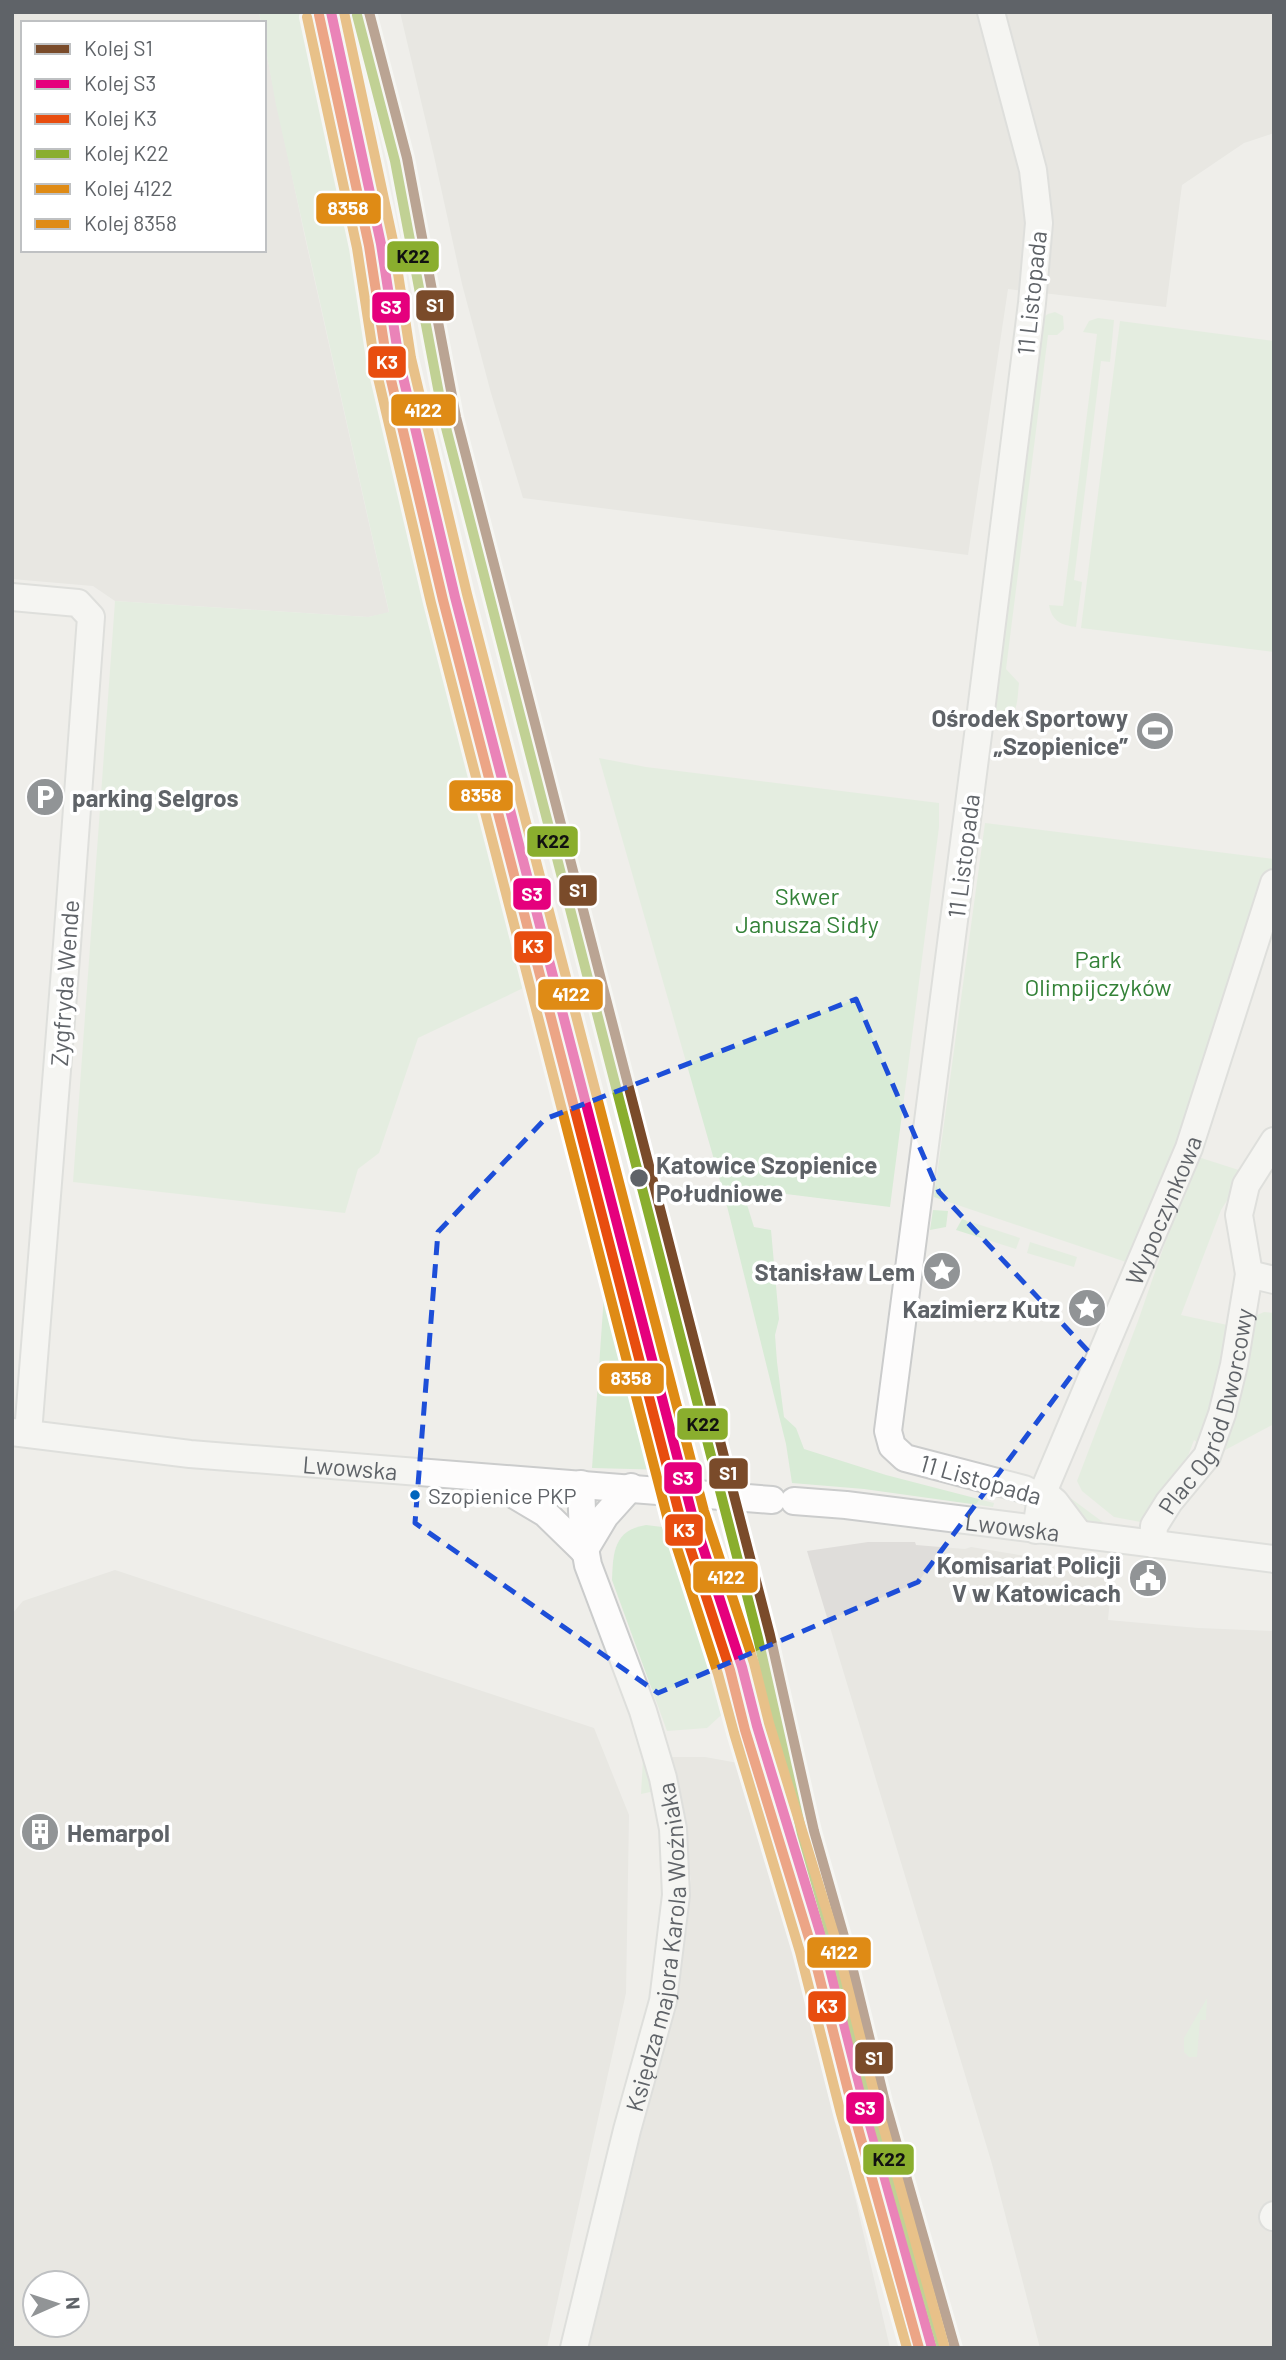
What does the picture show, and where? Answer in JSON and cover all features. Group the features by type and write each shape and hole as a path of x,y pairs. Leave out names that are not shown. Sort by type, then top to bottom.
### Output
{"street":[{"name":"11 Listopada","path":"991,12 1033,170 1039,223 990,639 888,1431 892,1446 905,1458 1040,1496 1079,1534"},
{"name":"Zygfryda Wende","path":"12,597 78,603 91,617 77,815 20,1432"},
{"name":"Wypoczynkowa","path":"1034,1529 1040,1496 1189,1148 1274,883"},
{"name":"Plac Ogród Dworcowy","path":"1153,1544 1154,1525 1169,1502 1207,1456 1222,1414 1261,1277 1240,1215 1246,1185 1274,1140"},
{"name":"Lwowska","path":"20,1432 177,1452 846,1505 1274,1559"},
{"name":"Księdza majora Karola Woźniaka","path":"483,1476 545,1513 584,1551"},
{"name":"Księdza majora Karola Woźniaka","path":"573,2348 624,2141 663,2001 676,1895 673,1829 663,1778 643,1711 584,1551 581,1484"},
{"path":"584,1551 605,1516 631,1487"}],"highlighted area":[{"path":"856,999 939,1192 1089,1352 918,1582 658,1693 415,1523 438,1232 545,1119"}],"shaded area":[{"path":"12,12 259,12 261,21 21,21 21,252 266,252 266,52 389,613 368,617 115,601 93,586 12,579"},
{"path":"400,12 1274,12 1274,133 1244,143 1182,185 1166,307 1008,289 968,555 523,498 462,284"},
{"path":"868,1542 915,1542 916,1545 965,1549 971,1547 1067,1563 1113,1565 1108,1620 1274,1631 1274,2348 1040,2348 992,2164 807,1551"},
{"path":"115,1570 594,1728 629,1815 626,1993 547,2348 12,2348 12,1614 23,1601"},
{"path":"668,1757 705,1757 738,1763 809,1999 890,2348 588,2348 662,2046 691,1879"}],"green space":[{"path":"259,12 305,12 534,983 418,1038 379,1153 358,1169 345,1213 73,1182 115,601 368,617 389,612 276,105 266,51 266,21 261,21"},
{"path":"1055,312 1063,316 1064,329 1057,335 1048,335 1006,669 1019,683 1017,703 1009,718 996,721 988,713 995,707 1042,329 1037,321"},
{"path":"1098,318 1114,320 1110,362 1101,361 1074,580 1082,582 1076,627 1058,621 1052,615 1049,605 1063,606 1097,334 1083,332 1089,321"},
{"path":"1120,321 1274,341 1274,652 1081,628"},
{"name":"Skwer Janusza Sidły","path":"599,758 646,767 939,803 939,827 890,1207 755,1190 744,1195 754,1227 771,1230 779,1319 775,1335 784,1417 796,1428 804,1449 886,1475 994,1503 993,1507 864,1489 792,1483 786,1444 725,1198"},
{"name":"Park Olimpijczyków","path":"985,823 1274,859 1186,1123 1129,1263 934,1197"},
{"path":"1195,1156 1245,1172 1221,1210 1181,1315 1232,1326 1264,1312 1274,1313 1274,1424 1214,1456 1194,1440 1162,1526 1114,1517 1082,1491 1077,1481 1138,1321"},
{"path":"933,1210 948,1211 946,1227 930,1230"},
{"path":"962,1219 1020,1238 1016,1249 956,1230"},
{"path":"1030,1242 1077,1257 1074,1267 1027,1253"},
{"path":"619,1261 669,1470 592,1468 605,1280 611,1266"},
{"path":"1061,1491 1104,1523 1117,1525 1116,1529 1085,1522"},
{"path":"646,1525 687,1530 741,1676 730,1707 707,1728 667,1731 612,1580 613,1560 621,1537"},
{"path":"643,1759 646,1759 655,1791 641,1794"},
{"path":"1207,1998 1206,2020 1200,2020 1197,2057 1189,2057 1184,2052 1184,2038"}],"railway":[{"path":"794,1848 803,1782"},
{"path":"824,1945 841,1981 885,2102"}],"rail line":[{"name":"S3","path":"331,12 381,244 399,360 455,597 692,1514 742,1667 757,1726 824,1945 865,2107 932,2348"},
{"name":"4122","path":"344,12 393,241 411,358 467,594 704,1511 754,1663 769,1723 836,1941 877,2104 944,2345"},
{"name":"S1","path":"369,12 407,158 456,417 770,1635 814,1831 849,1954 885,2102 955,2348"},
{"name":"K3","path":"319,15 369,246 387,363 443,600 680,1517 730,1670 745,1730 812,1948 853,2110 919,2348"},
{"name":"K22","path":"357,15 395,161 444,420 758,1638 802,1834 837,1957 873,2105 942,2348"},
{"name":"8358","path":"307,17 357,248 375,365 431,603 668,1520 718,1674 800,1952 841,2114 907,2348"}],"place":[{"name":"Ośrodek Sportowy „Szopienice”","path":"1155,731"},
{"name":"parking Selgros","path":"45,797"},
{"name":"Katowice Szopienice Południowe","path":"639,1178"},
{"name":"Stanisław Lem","path":"942,1271"},
{"name":"Kazimierz Kutz","path":"1087,1308"},
{"name":"Szopienice PKP","path":"415,1495"},
{"name":"Komisariat Policji V w Katowicach","path":"1148,1578"},
{"name":"Hemarpol","path":"40,1832"}]}
